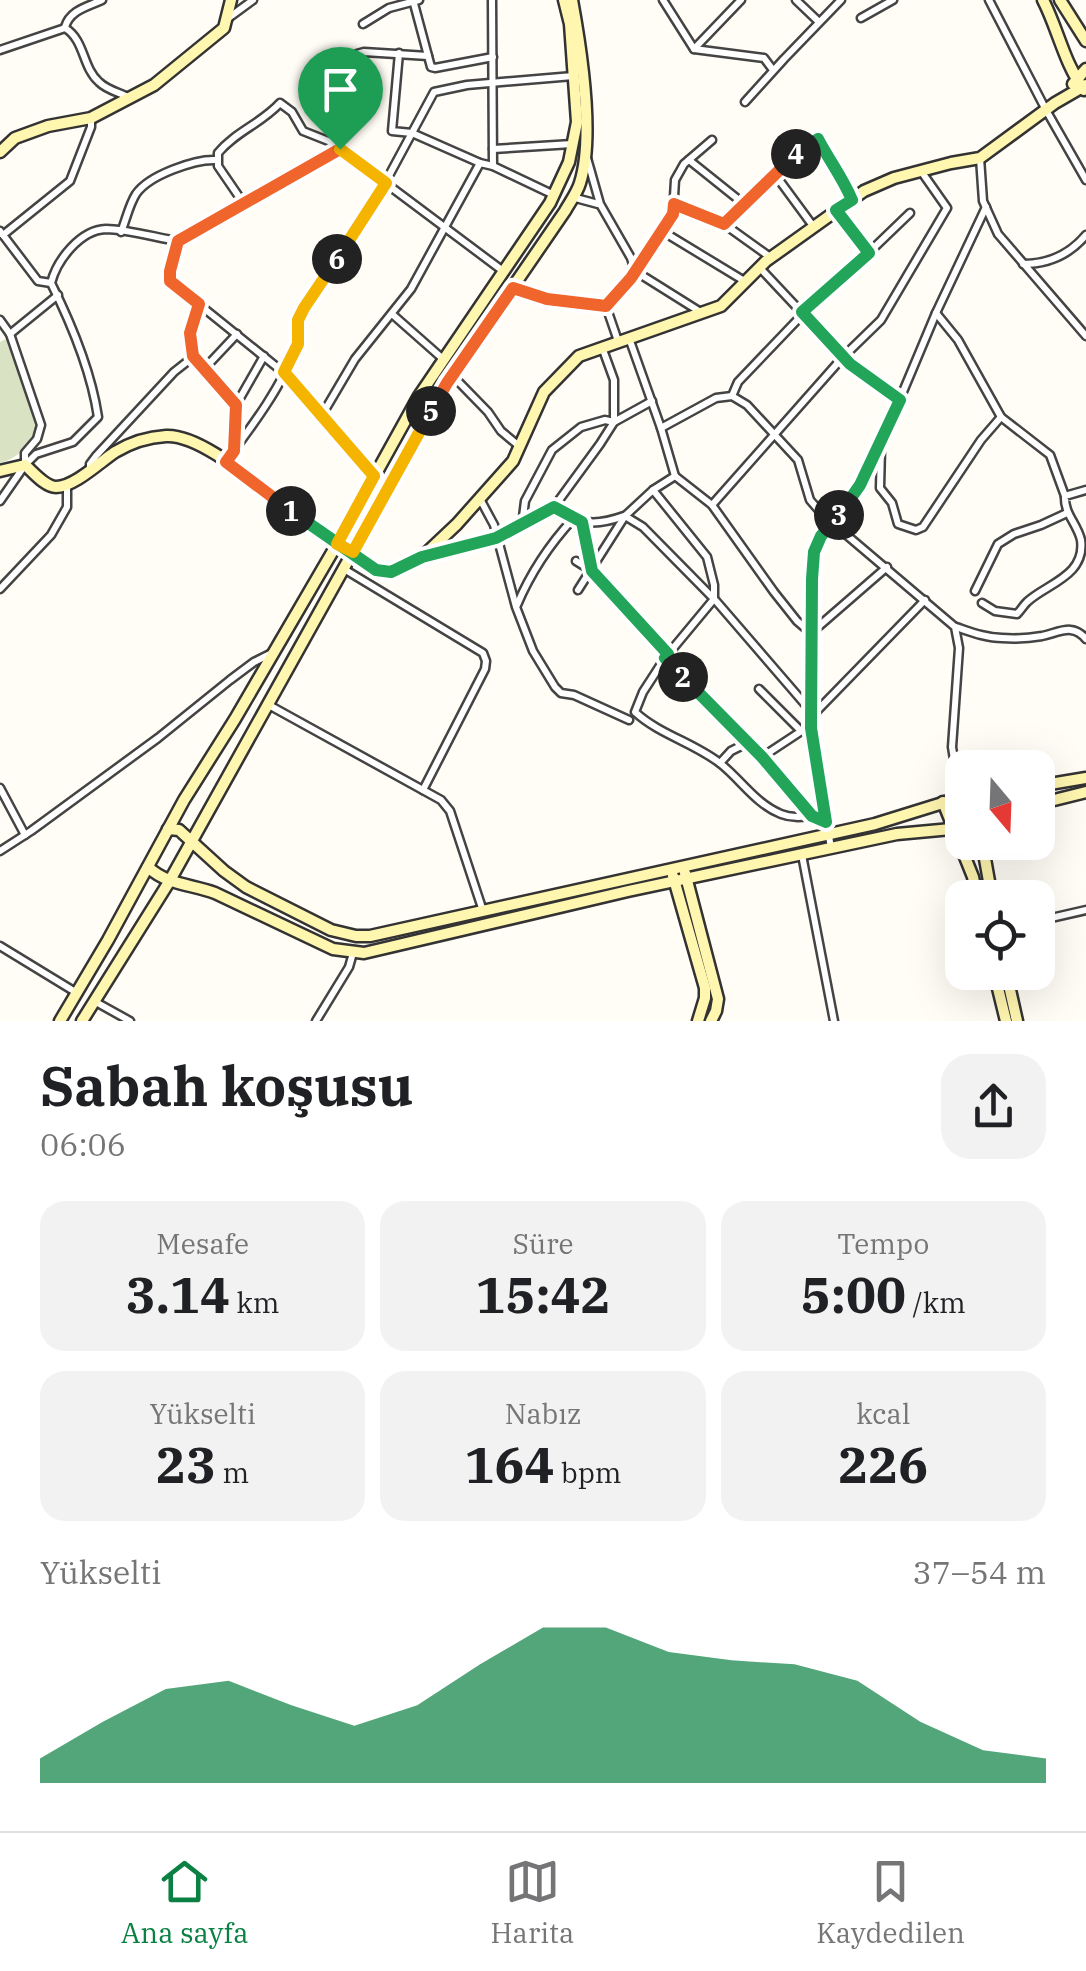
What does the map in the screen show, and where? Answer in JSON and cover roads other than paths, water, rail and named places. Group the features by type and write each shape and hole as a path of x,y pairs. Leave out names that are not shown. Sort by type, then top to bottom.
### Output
{"street":[{"path":"65,28 73,13 102,0"},
{"path":"2,145 30,132 91,118 154,85 219,34 231,0"},
{"path":"226,19 253,0"},
{"path":"363,24 388,4 416,0 430,64 435,68 493,58"},
{"path":"492,0 493,166"},
{"path":"60,1021 419,396 554,195 569,162 578,122 570,24 564,0"},
{"path":"82,1021 168,882 452,375 580,185 585,152 582,60 572,0"},
{"path":"694,49 741,0"},
{"path":"796,0 819,22"},
{"path":"746,102 841,0"},
{"path":"861,18 893,0"},
{"path":"990,0 1050,106 1086,180"},
{"path":"1043,0 1083,86"},
{"path":"1060,0 1086,41"},
{"path":"666,1 694,49"},
{"path":"0,50 65,28 71,30 94,77 110,90 128,97"},
{"path":"694,49 764,58 773,70"},
{"path":"399,53 392,131 412,133 554,195"},
{"path":"340,147 352,60 357,54 428,56"},
{"path":"422,557 514,461 544,392 579,356 721,306 770,258 836,210 879,185 980,158 1083,86 1086,69"},
{"path":"230,456 274,391 298,344 298,320 304,308 386,183 434,92 574,76"},
{"path":"244,204 220,169 218,153 280,103 292,112 302,131 340,147 503,271"},
{"path":"51,283 38,282 2,233 70,181 91,118"},
{"path":"724,224 791,157 818,139 852,200"},
{"path":"606,306 635,272 673,214 675,180 689,160 712,140"},
{"path":"493,149 573,144"},
{"path":"51,283 62,259 82,239 104,229 178,241 340,147"},
{"path":"585,152 600,204 635,272 702,314"},
{"path":"980,158 983,201 998,234 1086,336"},
{"path":"122,232 135,197 144,186 191,162 216,160"},
{"path":"689,160 744,204"},
{"path":"322,415 355,360 411,289 480,163"},
{"path":"712,506 843,357 882,320 947,208 921,171"},
{"path":"774,174 813,226"},
{"path":"572,197 600,204"},
{"path":"674,204 724,224 770,258"},
{"path":"831,848 811,718 814,552 821,536 860,485 881,444 986,207"},
{"path":"836,210 869,253"},
{"path":"732,396 738,382 802,313 910,213"},
{"path":"662,231 746,282"},
{"path":"1023,264 1038,264 1059,256 1086,235"},
{"path":"178,241 170,281 284,372 374,476"},
{"path":"760,268 861,374 900,400"},
{"path":"0,501 36,454 72,442 98,417 80,349 51,283"},
{"path":"513,288 547,299 606,306"},
{"path":"10,334 58,295"},
{"path":"199,304 190,333 193,356 236,405"},
{"path":"606,306 652,401 675,476 712,506 796,621 810,633"},
{"path":"936,313 958,340 1002,417 1050,455 1067,513 1082,542 1075,568 1017,614 995,611 982,603"},
{"path":"392,314 443,360"},
{"path":"0,320 10,334 41,425 37,439 25,453 25,466"},
{"path":"205,368 237,334"},
{"path":"602,346 614,380 614,422"},
{"path":"90,471 96,456 193,356"},
{"path":"230,456 236,405 264,356"},
{"path":"452,375 520,446"},
{"path":"661,428 716,398 732,396 747,406 798,460 810,500 832,524 955,626 982,636 1010,639 1069,629 1086,639"},
{"path":"0,471 25,466 51,486 60,486 142,440 168,435 187,439 230,456 337,544 376,570 391,572 422,557 496,538 554,507 614,422 652,401"},
{"path":"881,444 880,488 892,503 898,524 916,530 923,528 981,440 1002,417"},
{"path":"522,525 525,501 552,450 582,427 605,420 614,422"},
{"path":"578,590 625,516 652,490 675,476"},
{"path":"0,588 51,535 67,508 66,484"},
{"path":"652,490 684,537 707,557 714,599 666,656 642,692 635,712 720,763 773,810 789,816 812,816"},
{"path":"1065,496 1086,490"},
{"path":"480,499 494,525 533,651 555,687 561,693 629,720"},
{"path":"554,507 582,522 610,522 625,516"},
{"path":"974,591 998,544 1067,513"},
{"path":"625,516 643,527 714,599 811,718"},
{"path":"516,606 531,573 573,519"},
{"path":"582,522 592,571"},
{"path":"576,560 592,571 827,828"},
{"path":"810,633 887,567"},
{"path":"344,569 485,657 485,669 423,790"},
{"path":"762,757 802,731 925,600"},
{"path":"953,750 959,648 955,626"},
{"path":"0,851 158,738 254,662 274,652"},
{"path":"758,689 802,731"},
{"path":"268,704 440,800 450,812 483,912"},
{"path":"720,763 731,750 748,743"},
{"path":"1055,783 1086,778"},
{"path":"0,788 25,835"},
{"path":"1055,800 1086,792"},
{"path":"148,866 168,882 214,892 320,944 353,953 375,952 679,874 827,828 875,824 944,802"},
{"path":"168,829 179,830 192,839 246,887 331,930 370,936 679,874 898,834 945,830"},
{"path":"802,854 834,1021"},
{"path":"679,874 705,988 698,1021"},
{"path":"679,874 713,972 718,999 711,1021"},
{"path":"1055,917 1086,910"},
{"path":"0,946 76,993"},
{"path":"316,1021 353,953"},
{"path":"998,990 1006,1021"},
{"path":"1010,990 1017,1021"},
{"path":"94,1001 130,1021"}]}
